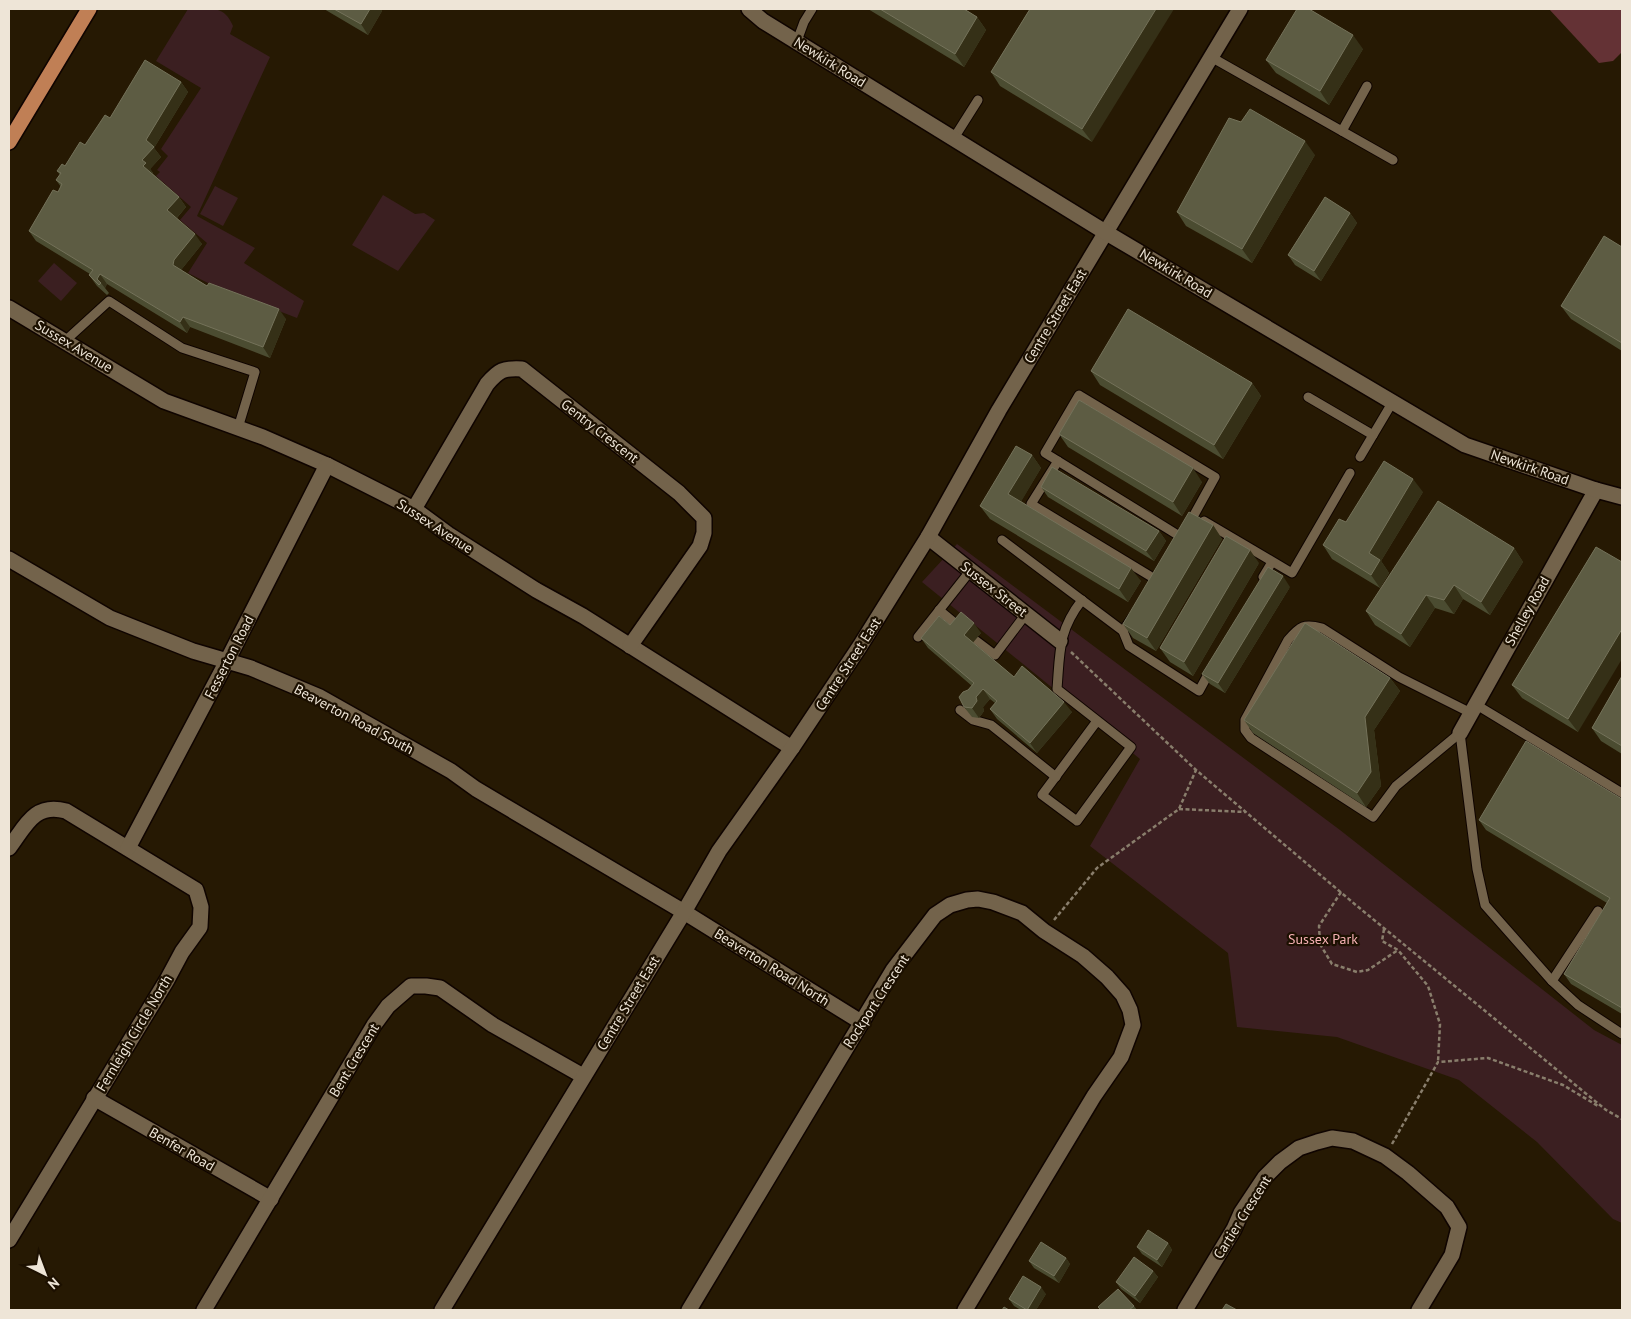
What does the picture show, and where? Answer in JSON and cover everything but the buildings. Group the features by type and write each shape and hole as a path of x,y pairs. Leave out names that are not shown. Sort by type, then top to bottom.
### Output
{"main road":[{"path":"9,142 89,9"}],"street":[{"name":"Newkirk Road","path":"749,9 763,21 1106,232 1465,445 1596,490 1622,497"},
{"name":"Centre Street East","path":"442,1310 684,912 719,851 792,748 860,646 928,537 999,410 1240,9"},
{"name":"Sussex Avenue","path":"9,308 164,401 238,428 327,465 414,509 456,539 536,590 583,616 792,748"},
{"name":"Gentry Crescent","path":"414,509 487,384 497,372 509,368 522,369 679,493 704,518 704,533 700,546 630,646"},
{"name":"Fesserton Road","path":"128,848 227,661 327,465"},
{"name":"Shelley Road","path":"1460,733 1596,490"},
{"name":"Sussex Street","path":"928,537 1060,642"},
{"name":"Beaverton Road South","path":"9,559 110,618 193,651 251,668 320,698 451,771 476,789 535,825 684,912"},
{"path":"9,848 27,823 41,810 57,808 66,811 128,848"},
{"name":"Fernleigh Circle North","path":"9,1240 167,980 182,952 200,927 201,907 196,890 166,874 128,848"},
{"name":"Rockport Crescent","path":"689,1310 893,970 934,915 950,905 978,899 993,902 1022,913 1044,931 1083,956 1107,977 1122,995 1130,1010 1134,1025 1121,1057 1094,1096 966,1310"},
{"name":"Beaverton Road North","path":"684,912 861,1022"},
{"name":"Bent Crescent","path":"204,1310 374,1025 388,1006 411,986 440,988 493,1025 583,1076"},
{"name":"Benfer Road","path":"94,1098 271,1200"},
{"name":"Cartier Crescent","path":"1184,1310 1265,1177 1280,1162 1299,1148 1332,1138 1353,1141 1385,1156 1447,1207 1459,1227 1452,1254 1419,1310"}],"lane":[{"path":"797,41 804,22 812,9"},
{"path":"1211,57 1393,160"},
{"path":"1342,131 1367,86"},
{"path":"954,138 978,100"},
{"path":"65,340 109,301 182,348 255,372 238,428"},
{"path":"1176,545 1187,526 1215,477 1079,395 1046,453 1058,461 1187,526 1234,539 1292,573 1350,473"},
{"path":"1308,397 1373,435"},
{"path":"1360,457 1392,403"},
{"path":"1058,461 1031,504 1153,583 1160,571"},
{"path":"1228,547 1234,539"},
{"path":"1002,540 1123,631 1129,646 1199,691 1214,665"},
{"path":"1257,588 1272,562"},
{"path":"918,637 971,570"},
{"path":"1082,600 1070,615 1060,642 1057,689 1098,721 1131,747 1077,821 1042,795 1098,721"},
{"path":"1123,631 1137,609"},
{"path":"939,610 962,630"},
{"path":"975,640 994,655 1026,614"},
{"path":"1460,733 1396,786 1373,817 1251,738 1245,730 1245,720 1288,640 1298,629 1309,625 1322,628 1399,677 1473,709 1622,793"},
{"path":"1160,666 1165,657"},
{"path":"960,710 973,720 991,725 1056,777"},
{"path":"1460,733 1484,905 1552,981 1578,1005 1622,1034"},
{"path":"1552,981 1598,911"}],"path":[{"path":"1060,642 1196,770 1384,928 1606,1110"},
{"path":"1044,931 1097,868 1180,809 1196,770"},
{"path":"1180,809 1245,812"},
{"path":"1341,892 1318,926 1320,944 1332,964 1357,972 1368,970 1398,950"},
{"path":"1384,928 1382,941 1398,950 1428,986 1440,1024 1438,1062 1385,1156"},
{"path":"1438,1062 1488,1058 1563,1085 1622,1119"}],"green space":[{"path":"188,9 215,9 220,11 225,14 233,26 230,34 270,57 197,216 255,248 244,263 304,301 297,318 214,286 188,273 207,243 180,220 191,207 156,176 160,172 157,170 168,156 161,149 201,88 156,61"},
{"path":"215,186 238,198 223,226 200,214"},
{"path":"383,195 415,214 424,213 435,220 398,271 352,245"},
{"path":"54,263 77,283 61,301 38,281"},
{"name":"Sussex Park","path":"957,544 1340,830 1594,1030 1622,1045 1622,1223 1613,1219 1537,1142 1459,1080 1337,1037 1237,1027 1228,953 1090,846 1140,759 922,582"}],"shaded area":[{"path":"1549,9 1622,9 1622,52 1613,61 1599,63"}]}
